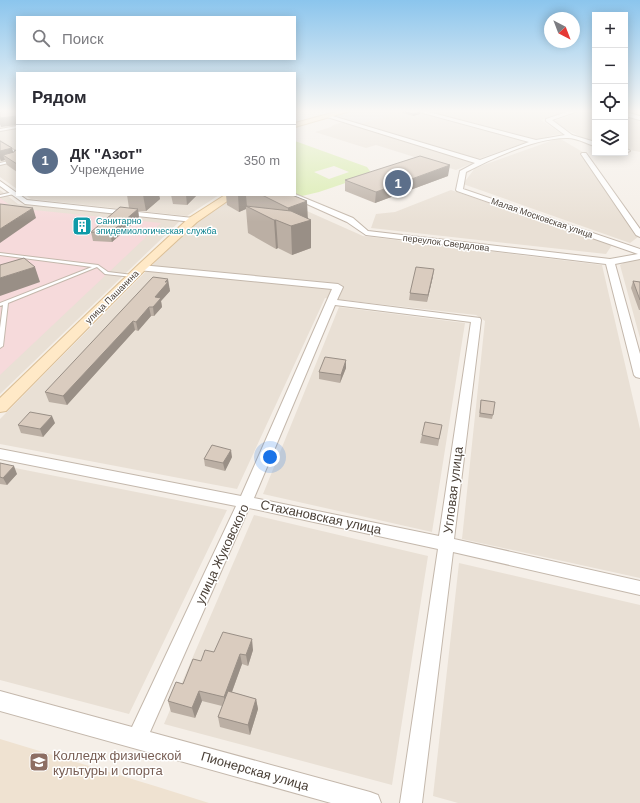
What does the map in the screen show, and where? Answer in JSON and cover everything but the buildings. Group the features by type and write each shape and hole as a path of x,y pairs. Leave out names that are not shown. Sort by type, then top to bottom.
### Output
{"main road":[{"name":"улица Пашанина","path":"0,407 137,272 194,220 230,196"}],"street":[{"path":"431,147 479,162 520,147"},
{"path":"584,154 640,235"},
{"name":"Малая Московская улица","path":"479,162 463,171 459,190 640,252"},
{"path":"0,183 16,195"},
{"path":"17,196 25,202 194,220"},
{"name":"переулок Свердлова","path":"293,196 350,220 366,234 610,262 640,256"},
{"path":"610,262 640,375"},
{"name":"улица Жуковского","path":"137,272 338,287 245,502 137,738"},
{"name":"Угловая улица","path":"332,302 476,320 410,803"},
{"name":"Стахановская улица","path":"0,454 245,502 446,544 640,588"},
{"name":"Пионерская улица","path":"0,701 370,803"}],"lane":[{"path":"0,164 16,160"},
{"path":"0,196 13,193"},
{"path":"0,254 98,266 107,273 137,272"},
{"path":"23,264 38,259"},
{"path":"0,305 98,266"},
{"path":"0,345 6,303"}],"shaded area":[{"path":"0,147 16,147 16,188 0,177"},
{"path":"384,147 427,147 475,162 456,170"},
{"path":"439,147 512,147 478,159"},
{"path":"532,147 575,147 586,154 638,237 630,243 463,184 475,168"},
{"path":"628,147 640,147 640,152 628,150"},
{"path":"0,190 18,204 180,221 0,394"},
{"path":"451,190 612,245 606,254 371,228 376,214 395,212"},
{"path":"26,196 217,196 187,216 31,199"},
{"path":"233,196 273,196 363,236 602,265 640,429 640,578 462,539 485,321 476,315 325,298 237,489 0,444 0,419 197,220"},
{"path":"0,198 14,208 161,223 0,375"},
{"path":"637,255 640,256 640,338 620,265"},
{"path":"339,307 465,323 432,532 263,494"},
{"path":"0,465 227,510 129,714 0,680"},
{"path":"254,515 428,556 392,785 164,724"},
{"path":"459,563 640,605 640,803 458,803 433,796"},
{"name":"Колледж физической культуры и спорта","path":"0,739 155,786 209,803 0,803"}],"green space":[{"path":"296,147 313,147 367,167 372,174 319,192 298,197 296,196","holes":["334,166 349,172 329,179 314,172"]}],"place":[{"name":"ДК \"Азот\"","path":"398,183"},
{"name":"Санитарно эпидемиологическая служба","path":"82,226"},
{"name":"Колледж физической культуры и спорта","path":"39,762"}]}
